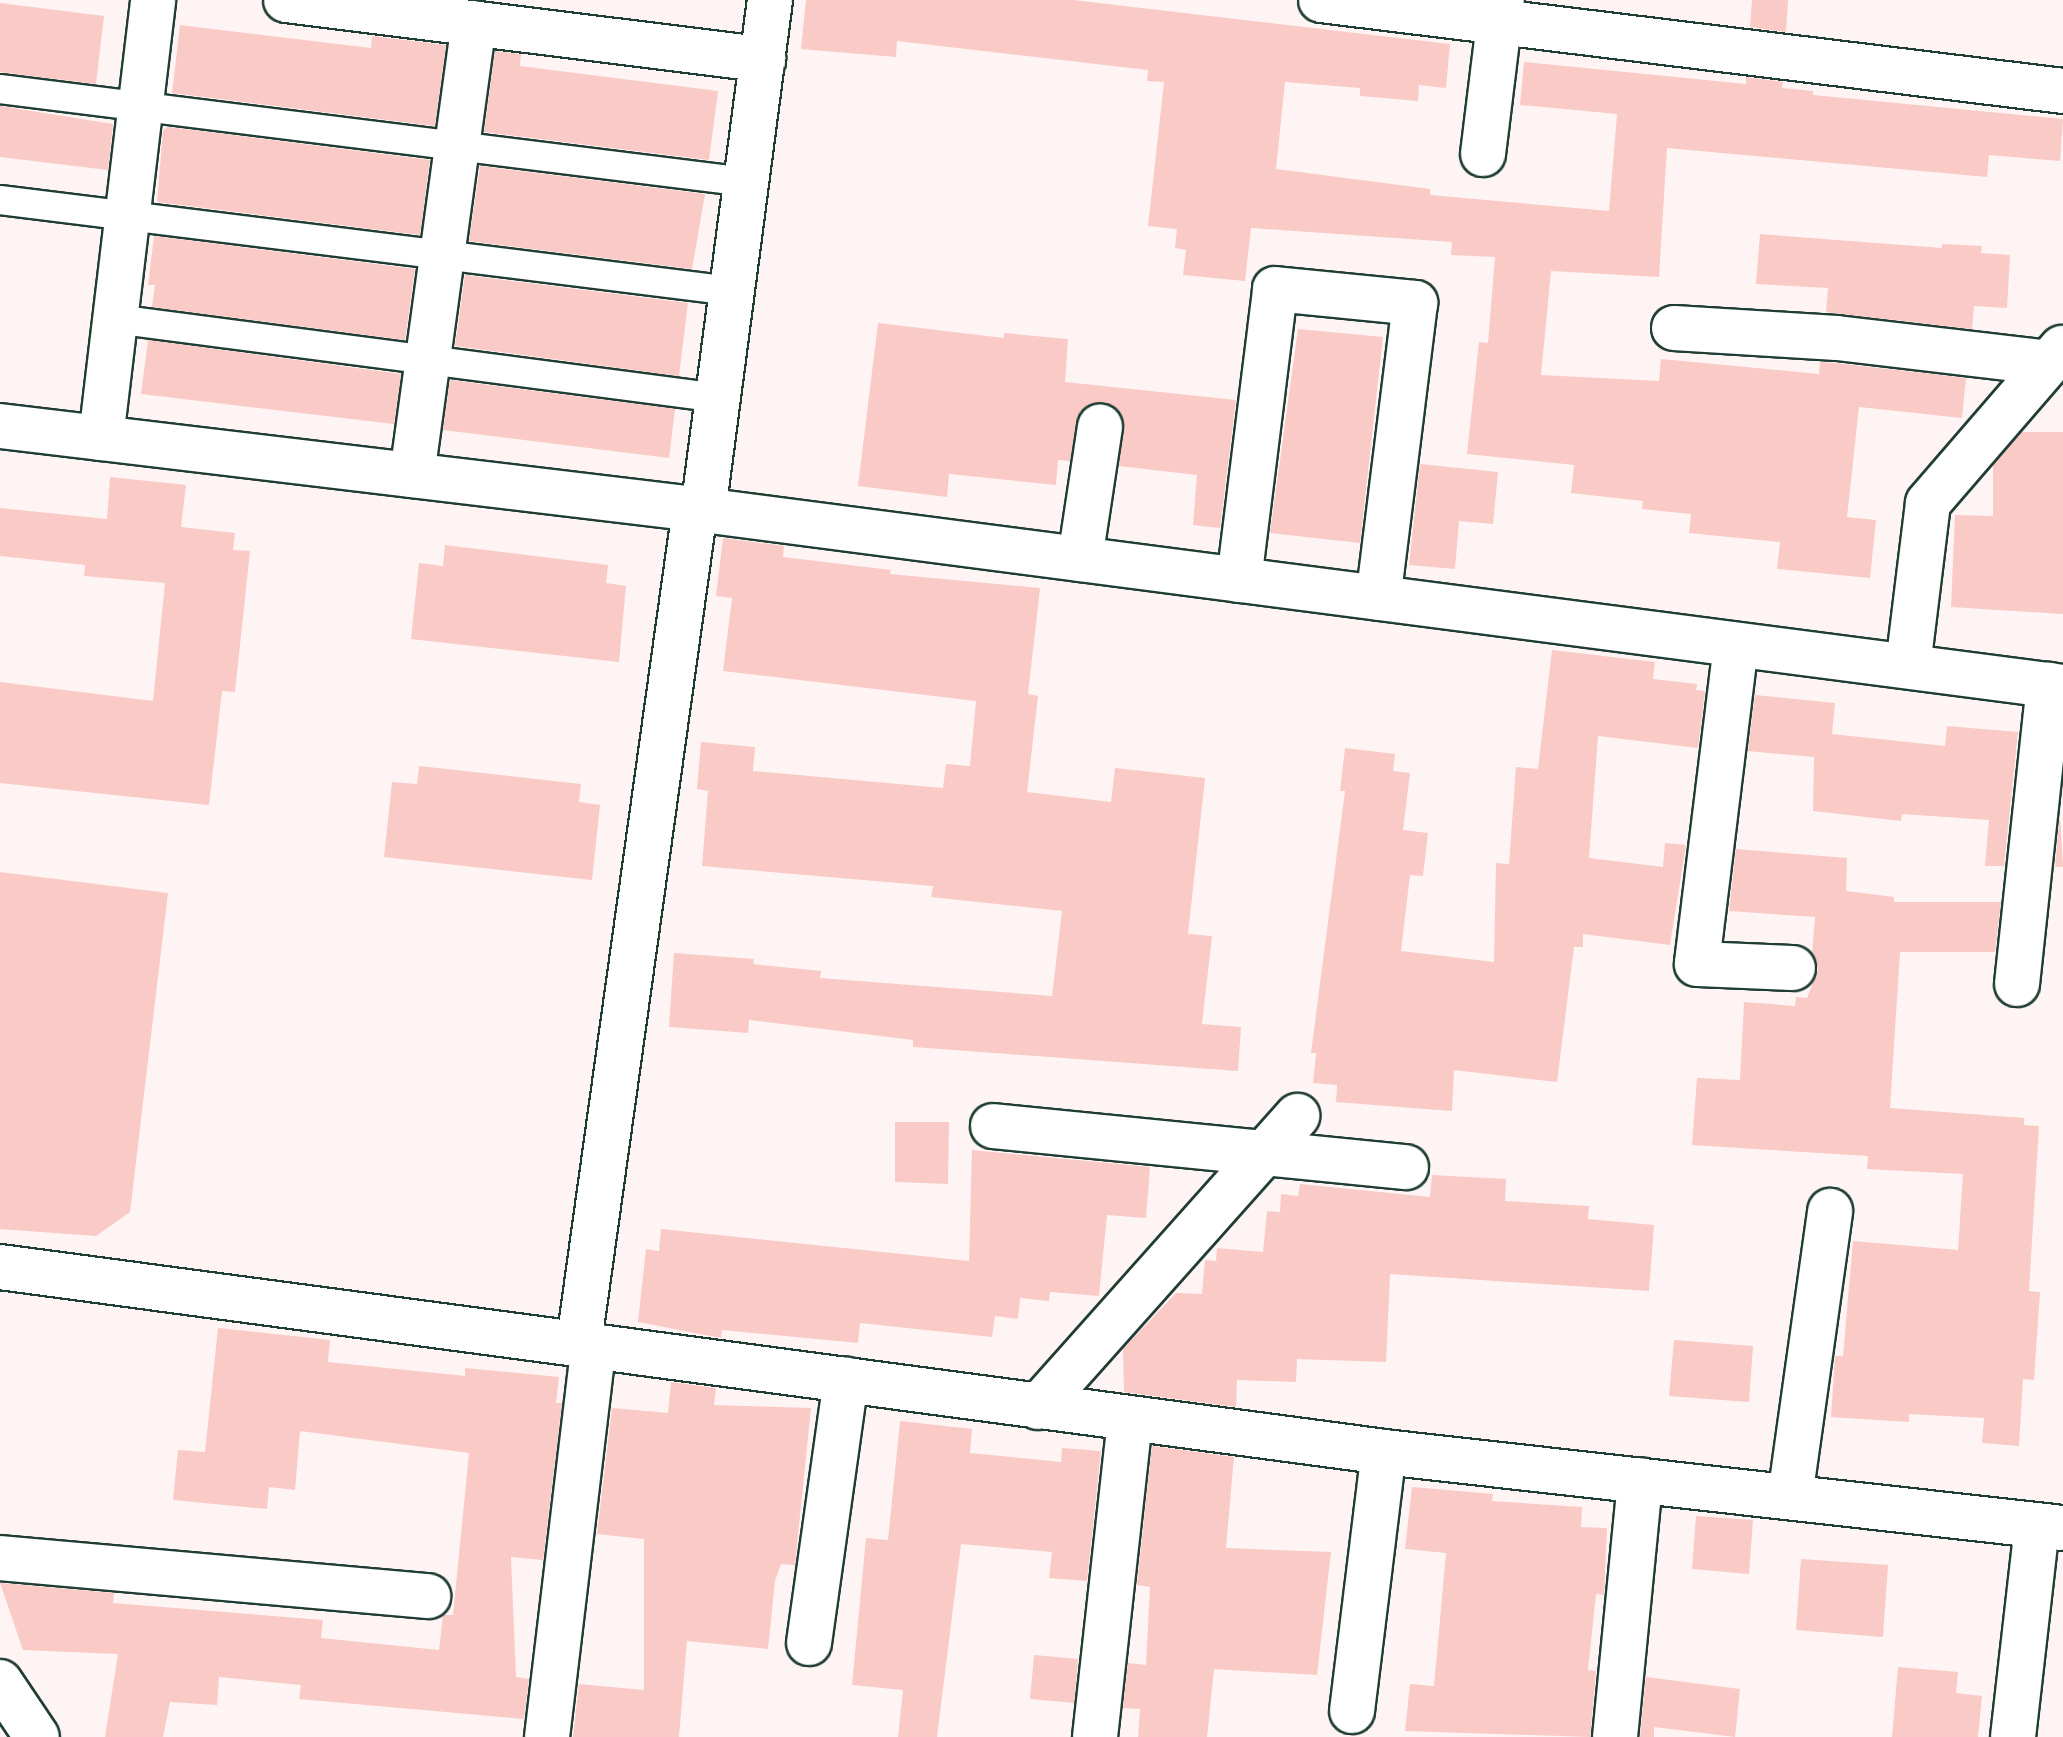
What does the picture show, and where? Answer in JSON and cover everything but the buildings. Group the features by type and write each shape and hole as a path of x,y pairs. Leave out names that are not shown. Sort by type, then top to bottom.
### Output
{"street":[{"path":"101,438 153,0"},
{"path":"547,1737 586,1343 699,510 718,398 770,0"},
{"path":"1321,0 1501,12 2063,91"},
{"path":"297,1 763,59"},
{"path":"1483,154 1501,12"},
{"path":"412,475 474,23"},
{"path":"1239,580 1275,289 1415,303 1378,598"},
{"path":"1674,328 1837,338 2058,371"},
{"path":"1908,666 1928,503 2017,398 2058,371"},
{"path":"0,426 699,510 2056,686 2017,984"},
{"path":"1080,559 1100,427"},
{"path":"1736,645 1697,964 1793,968"},
{"path":"1038,1407 1261,1152 1297,1116"},
{"path":"993,1126 1406,1167"},
{"path":"1790,1497 1830,1211"},
{"path":"0,1267 586,1343 1130,1420 1384,1452 2050,1526 2013,1737"},
{"path":"809,1643 846,1380"},
{"path":"1095,1737 1130,1420"},
{"path":"1352,1711 1384,1452"},
{"path":"1615,1737 1640,1480"},
{"path":"0,1558 428,1596"},
{"path":"0,1682 37,1737"}],"lane":[{"path":"0,89 747,182"},
{"path":"0,200 443,252 732,291"},
{"path":"115,319 718,398"}]}
